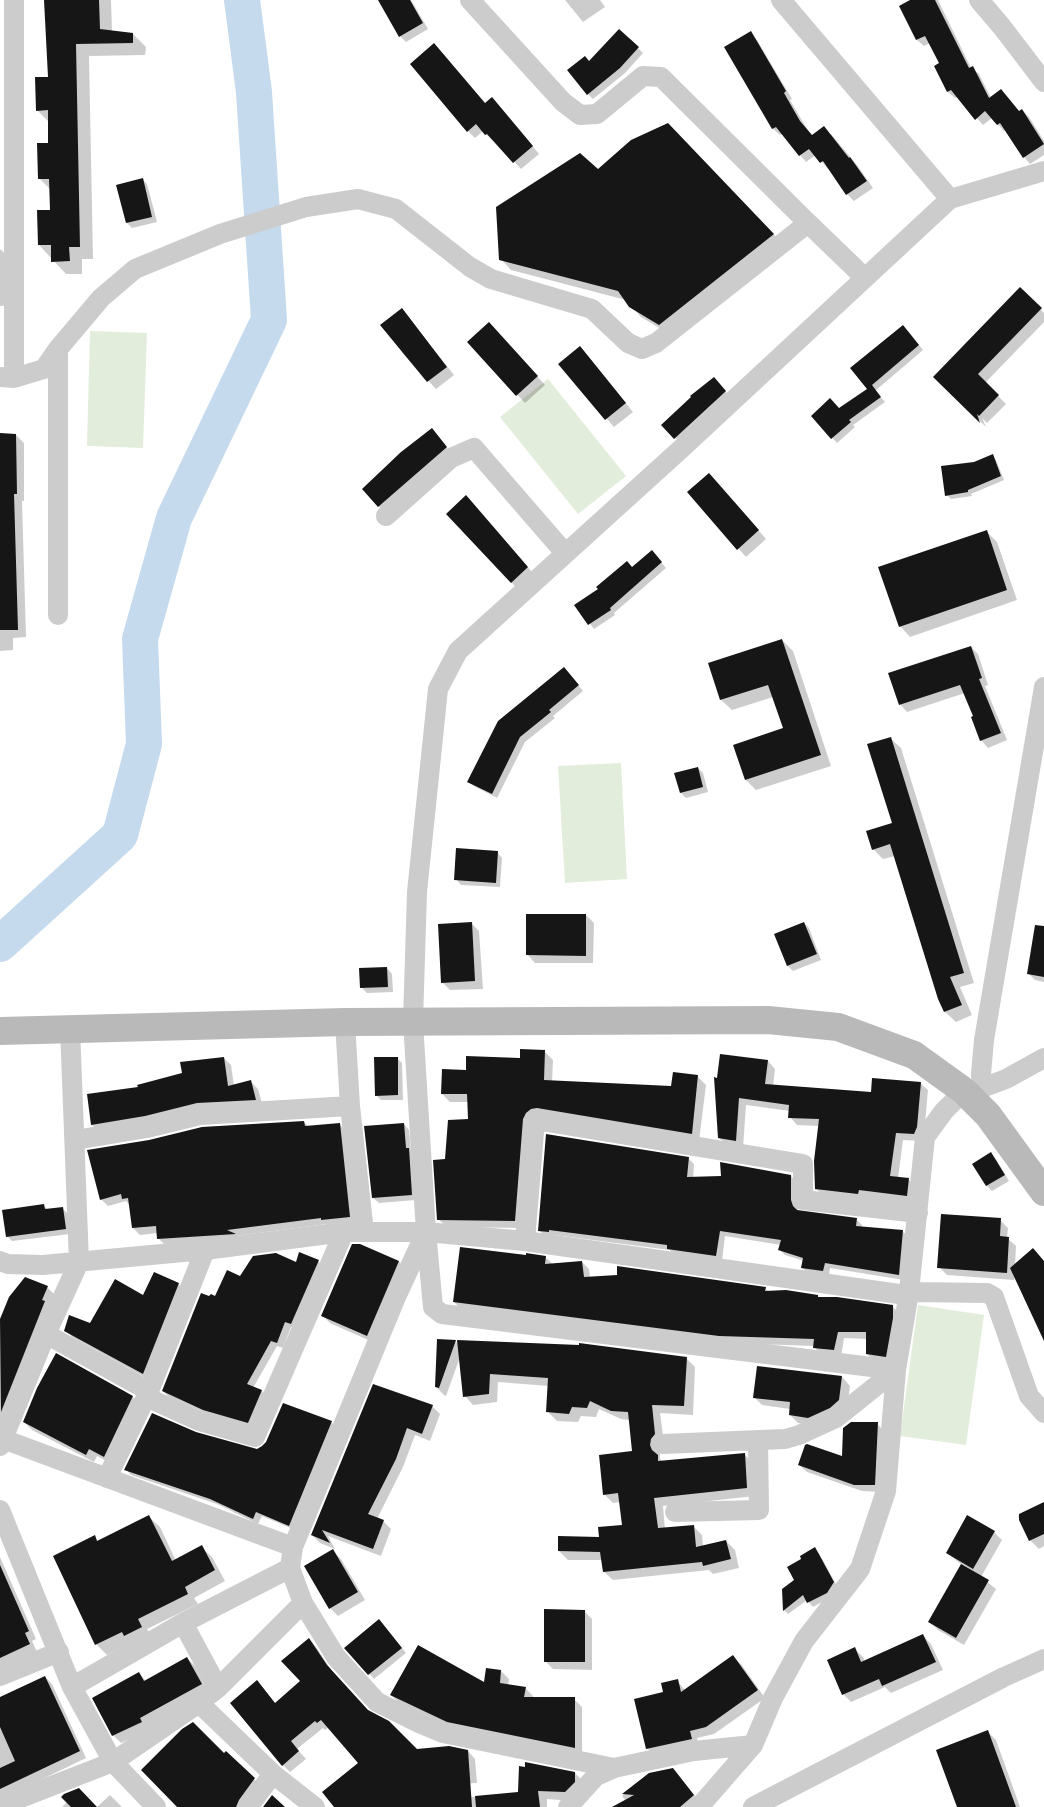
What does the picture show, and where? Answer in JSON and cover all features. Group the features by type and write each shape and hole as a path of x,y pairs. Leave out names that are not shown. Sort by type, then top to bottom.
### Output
{"main road":[{"path":"0,1031 345,1022 768,1020 838,1027 914,1055 973,1092 1044,1192"}],"street":[{"path":"14,0 7,378 44,369 58,349 101,298 135,269 220,234 306,207 358,199 396,208 470,267 491,279 592,309 628,343 642,349 656,343 808,222"},
{"path":"470,0 563,102 580,115 597,114 643,76 661,77 865,278"},
{"path":"781,0 950,199"},
{"path":"979,0 1044,82"},
{"path":"896,1370 442,1314 433,1308 426,1232 413,1022 416,892 438,689 458,651 950,199 1044,171"},
{"path":"58,349 58,614"},
{"path":"386,516 451,458 474,448 565,554"},
{"path":"973,1092 981,1074 984,1040 1035,793 1044,687"},
{"path":"345,1022 350,1106 364,1232"},
{"path":"70,1028 78,1262 2,1442 107,1478 293,1547"},
{"path":"699,1807 753,1745 773,1698 804,1641 860,1569 886,1490 896,1370 909,1292 926,1137 944,1111 973,1092 1006,1079 1044,1058"},
{"path":"75,1140 147,1128 200,1115 350,1106"},
{"path":"525,1241 535,1120 803,1164 803,1200 918,1213"},
{"path":"46,1334 148,1394 199,1421 255,1437 344,1232"},
{"path":"0,1261 8,1264 44,1265 205,1250 344,1232 426,1232 525,1241 899,1294 909,1292 987,1293 994,1297 1029,1396 1044,1413"},
{"path":"426,1232 396,1297 293,1547 290,1568 303,1603 336,1658 377,1702 443,1733 614,1768"},
{"path":"107,1478 148,1394 205,1250"},
{"path":"662,1444 785,1439 799,1435 836,1418 896,1370"},
{"path":"675,1512 759,1510 758,1440"},
{"path":"0,1510 72,1687 113,1762 156,1807"},
{"path":"72,1687 183,1624 290,1568"},
{"path":"7,1805 113,1762 218,1688 303,1603"},
{"path":"183,1624 218,1688"},
{"path":"0,1676 58,1652"},
{"path":"753,1807 1004,1677 1044,1659"},
{"path":"199,1703 273,1774 315,1807"},
{"path":"568,1807 596,1776 614,1768 694,1751 753,1745"},
{"path":"248,1807 273,1774"}],"green space":[{"path":"90,331 147,333 143,448 87,446"},
{"path":"548,379 626,476 578,514 500,417"},
{"path":"621,763 627,879 565,883 558,766"},
{"path":"918,1305 984,1315 966,1445 900,1436"}],"building":[{"path":"44,0 99,0 100,29 133,33 133,43 76,44 80,247 69,247 70,261 51,262 51,245 38,245 37,210 50,210 49,179 38,179 37,143 48,143 48,110 36,111 35,77 48,77"},
{"path":"378,0 410,0 423,23 399,37"},
{"path":"910,0 935,0 969,68 973,66 989,98 1001,89 1019,111 1022,109 1044,144 1023,158 1000,123 997,125 985,111 975,120 951,90 947,92 934,66 939,63 925,36 916,40 899,6"},
{"path":"619,29 639,47 620,68 587,95 567,70 585,56 589,61"},
{"path":"751,31 786,91 784,93 800,121 812,135 824,126 867,181 846,195 823,161 820,163 809,149 799,156 776,127 772,129 724,47"},
{"path":"434,43 485,103 492,97 533,146 513,163 476,124 467,132 410,64"},
{"path":"668,123 774,234 659,325 629,307 618,291 499,260 496,207 580,153 598,169 631,140"},
{"path":"143,178 152,217 126,223 116,185"},
{"path":"1020,287 1042,308 978,374 999,395 979,416 977,414 980,423 933,377"},
{"path":"402,308 447,367 427,382 380,325"},
{"path":"489,322 538,376 516,396 467,342"},
{"path":"903,325 919,345 872,385 881,397 849,420 851,422 831,439 811,416 830,398 839,408 867,389 850,368"},
{"path":"580,346 626,403 605,420 558,364"},
{"path":"714,377 726,391 674,439 661,425 690,396"},
{"path":"432,428 447,447 378,507 362,489 401,452"},
{"path":"0,433 16,434 17,494 14,494 18,630 0,630"},
{"path":"993,454 1001,476 968,490 968,492 945,496 941,466 974,462"},
{"path":"709,473 759,530 737,550 687,492"},
{"path":"466,495 528,567 511,583 446,514"},
{"path":"987,530 1007,590 899,627 878,567"},
{"path":"652,550 662,562 610,608 611,610 588,625 574,605 598,589 596,587 627,561 632,567"},
{"path":"782,639 821,755 745,780 733,745 783,728 768,685 720,700 708,663"},
{"path":"971,646 982,678 979,679 1001,733 980,741 971,717 973,716 960,685 899,705 888,673"},
{"path":"564,667 579,685 549,710 551,712 520,737 492,794 467,782 498,721"},
{"path":"891,737 964,973 950,977 962,1005 944,1012 938,999 890,844 872,850 866,831 892,823 867,744"},
{"path":"698,767 703,787 680,793 674,773"},
{"path":"456,848 498,851 496,883 454,880"},
{"path":"526,914 586,914 586,956 526,955"},
{"path":"472,922 475,981 441,983 438,924"},
{"path":"804,922 817,954 787,966 774,934"},
{"path":"1035,925 1044,926 1044,977 1027,974"},
{"path":"387,967 388,987 360,988 359,968"},
{"path":"520,1049 545,1050 544,1080 671,1086 673,1072 698,1075 692,1134 537,1108 531,1109 523,1119 515,1221 437,1220 433,1160 445,1159 448,1120 468,1119 467,1094 441,1094 442,1069 466,1070 466,1056 520,1058"},
{"path":"720,1054 768,1060 765,1084 871,1092 872,1078 921,1082 917,1127 914,1134 896,1133 890,1176 909,1178 907,1196 859,1190 858,1194 815,1189 814,1161 819,1119 788,1118 789,1105 739,1098 736,1141 718,1138 714,1077 717,1078"},
{"path":"224,1057 228,1086 251,1080 256,1100 197,1103 145,1116 91,1125 87,1094 138,1087 137,1085 182,1073 180,1062"},
{"path":"374,1057 398,1057 398,1095 375,1096"},
{"path":"304,1121 305,1126 340,1123 350,1217 321,1220 321,1218 227,1230 236,1234 157,1239 156,1226 132,1228 128,1198 122,1199 121,1194 100,1200 87,1150 149,1140 202,1127"},
{"path":"404,1123 406,1148 409,1148 412,1195 372,1198 364,1126"},
{"path":"546,1134 689,1157 687,1177 721,1176 720,1162 791,1175 791,1200 797,1210 857,1218 856,1226 903,1230 899,1275 825,1263 823,1271 801,1268 803,1258 778,1250 781,1240 720,1231 716,1256 667,1249 667,1245 549,1230 549,1232 538,1231"},
{"path":"991,1152 1005,1175 986,1186 972,1164"},
{"path":"44,1204 45,1209 63,1207 66,1229 6,1237 2,1210"},
{"path":"941,1214 1001,1218 1000,1236 1009,1237 1007,1273 937,1268"},
{"path":"352,1244 360,1244 399,1261 367,1336 321,1316"},
{"path":"460,1247 546,1256 545,1264 582,1261 584,1277 617,1275 617,1266 766,1287 765,1291 786,1290 818,1295 818,1297 837,1297 893,1305 893,1318 886,1357 866,1354 866,1332 838,1332 834,1350 813,1348 814,1339 719,1336 453,1302"},
{"path":"1033,1248 1044,1261 1044,1341 1010,1268"},
{"path":"299,1252 319,1260 291,1324 285,1322 277,1343 271,1341 247,1384 262,1390 248,1423 203,1410 162,1391 201,1293 215,1296 227,1270 240,1276 253,1256 276,1253 296,1262"},
{"path":"154,1272 179,1283 143,1374 64,1331 69,1315 90,1323 115,1279 143,1295"},
{"path":"25,1277 48,1286 42,1300 45,1301 1,1412 0,1319 9,1297"},
{"path":"437,1339 456,1340 439,1388 435,1387"},
{"path":"457,1340 579,1345 579,1343 687,1357 684,1406 652,1405 655,1434 651,1439 650,1445 652,1450 658,1455 658,1461 745,1453 747,1488 654,1498 658,1528 694,1525 696,1547 726,1540 731,1559 703,1566 702,1562 603,1572 600,1552 558,1551 558,1536 599,1537 598,1527 622,1525 618,1493 603,1495 599,1455 632,1451 628,1412 611,1411 590,1401 587,1408 572,1407 569,1414 546,1412 548,1378 490,1374 489,1394 463,1397"},
{"path":"56,1353 133,1396 104,1457 89,1449 86,1455 23,1422 37,1388"},
{"path":"757,1366 842,1376 839,1400 830,1408 808,1418 789,1415 790,1402 753,1398"},
{"path":"373,1384 433,1405 422,1434 407,1428 396,1459 368,1514 384,1520 373,1549 322,1530 330,1543 311,1535"},
{"path":"283,1403 332,1421 289,1526 256,1512 253,1519 210,1499 124,1470 152,1413 196,1432 257,1449 266,1442"},
{"path":"851,1422 878,1422 875,1485 854,1485 798,1465 807,1444 842,1456 843,1428"},
{"path":"1044,1502 1044,1534 1029,1541 1019,1520 1019,1514"},
{"path":"149,1515 172,1561 202,1545 215,1570 185,1587 188,1594 138,1619 142,1627 124,1636 122,1632 95,1645 53,1556 95,1535 97,1541"},
{"path":"967,1515 995,1531 973,1569 946,1553"},
{"path":"815,1547 834,1582 827,1593 807,1603 803,1595 783,1611 782,1589 794,1580 787,1567 801,1559 800,1556"},
{"path":"333,1549 358,1592 329,1609 304,1566"},
{"path":"961,1564 989,1580 956,1638 928,1622"},
{"path":"0,1565 29,1631 25,1633 30,1644 0,1658"},
{"path":"544,1609 585,1610 585,1662 544,1662"},
{"path":"379,1619 402,1648 368,1675 344,1648"},
{"path":"923,1634 936,1662 882,1686 879,1679 842,1695 827,1660 855,1647 861,1662"},
{"path":"309,1638 327,1665 368,1710 389,1721 417,1749 449,1746 468,1750 472,1807 334,1807 322,1792 358,1763 321,1720 317,1723 315,1721 291,1741 299,1751 282,1766 230,1703 257,1680 275,1703 300,1681 281,1661"},
{"path":"418,1645 484,1682 486,1668 501,1670 500,1683 526,1687 524,1697 575,1697 575,1748 447,1722 390,1695"},
{"path":"733,1655 758,1690 706,1727 690,1731 692,1739 646,1749 634,1699 663,1692 661,1683 678,1679 681,1692"},
{"path":"187,1657 202,1684 140,1718 142,1722 112,1736 92,1698 139,1672 144,1681"},
{"path":"45,1676 80,1751 0,1789 0,1768 15,1761 0,1727 0,1697"},
{"path":"193,1722 224,1753 226,1751 255,1778 236,1807 177,1807 141,1770 182,1729"},
{"path":"988,1730 1016,1807 957,1807 936,1750"},
{"path":"525,1762 575,1772 575,1782 565,1792 538,1791 540,1807 476,1807 475,1796 518,1792 519,1766 525,1767"},
{"path":"673,1768 694,1795 680,1807 612,1807 634,1795 622,1794 649,1773"},
{"path":"79,1788 97,1807 71,1807 61,1797"},
{"path":"272,1795 285,1807 263,1807"}],"waterway":[{"path":"0,944 120,835 144,744 140,639 174,518 269,320 254,92 242,0"}]}
